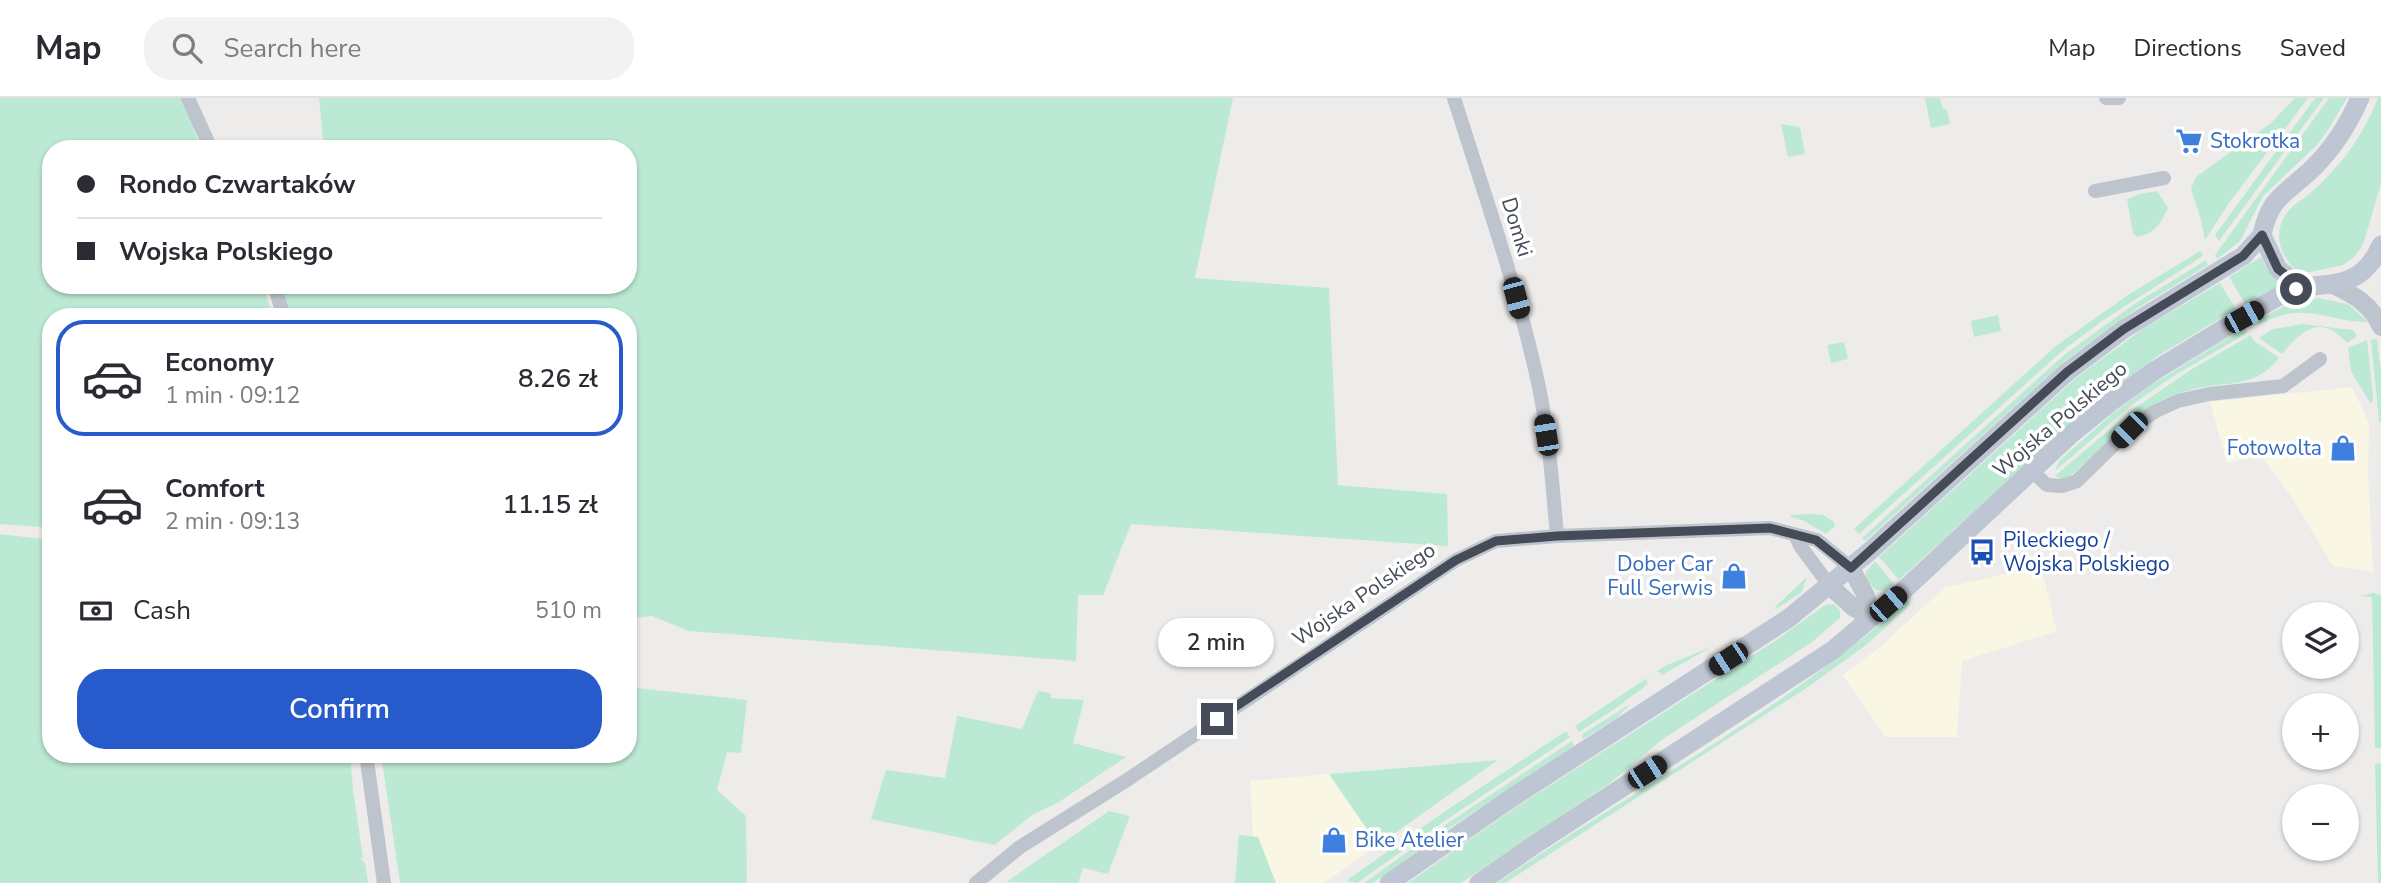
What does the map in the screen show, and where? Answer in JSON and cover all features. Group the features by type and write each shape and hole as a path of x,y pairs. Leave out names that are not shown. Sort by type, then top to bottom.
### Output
{"main road":[{"path":"2360,98 2332,147 2270,208 2262,235 2278,269 2301,287 2333,285 2356,277 2376,257 2381,245"},
{"name":"Wojska Polskiego","path":"1389,883 1510,799 1772,630 1851,568 2067,372 2124,329 2243,256 2262,235"},
{"name":"Wojska Polskiego","path":"1872,618 2112,401 2154,371 2232,323 2279,296 2301,287"},
{"path":"1479,883 1536,843 1800,673 1872,618"}],"street":[{"path":"188,98 207,140"},
{"name":"Domki","path":"1454,98 1504,252 1535,366 1550,458 1557,536"},
{"path":"2106,98 2119,98"},
{"path":"2095,191 2164,178"},
{"path":"2333,285 2363,302 2381,327"},
{"path":"2032,471 2047,485 2062,486 2077,481 2129,430 2154,412 2178,401 2209,394 2283,386 2320,359"},
{"name":"Wojska Polskiego","path":"976,883 1020,847 1127,780 1456,560 1496,541 1557,536 1770,528 1816,540 1851,568 1866,596 1872,618"},
{"path":"1796,535 1801,547 1830,586 1854,608 1872,618"},
{"path":"367,763 384,883"}],"shaded area":[{"path":"2352,387 2369,423 2368,471 2373,572 2333,566 2290,495 2261,455 2227,463 2210,402"},
{"path":"2041,566 2057,631 1962,661 1957,737 1885,737 1843,675 1878,649 1944,588"},
{"path":"1329,774 1378,845 1324,883 1276,883 1258,837 1253,837 1250,781"}],"green space":[{"path":"0,98 183,98 198,140 42,140 42,294 266,294 270,308 42,308 42,527 0,524"},
{"path":"319,98 1233,98 1195,278 1329,288 1338,485 1447,494 1448,546 1131,524 1103,595 1078,595 1076,661 689,631 652,616 637,618 637,308 282,308 277,294 637,294 637,140 323,140"},
{"path":"1925,98 1940,98 1943,109 1947,109 1950,124 1931,128"},
{"path":"2295,98 2308,98 2229,203 2205,240 2191,189 2196,177 2271,123"},
{"path":"2315,98 2324,98 2219,241 2215,235"},
{"path":"2329,98 2347,98 2317,145 2263,196 2240,241 2217,259 2215,255"},
{"path":"2378,98 2381,98 2381,184 2363,245 2355,256 2343,265 2301,274 2288,262 2280,246 2282,221 2291,208 2316,188 2345,156"},
{"path":"1781,124 1800,127 1805,154 1788,157"},
{"path":"2157,191 2168,208 2157,227 2137,237 2133,234 2127,199"},
{"path":"2200,251 2203,256 2105,319 2062,351 1859,534 1854,529 2057,345 2128,295"},
{"path":"2261,257 2280,285 2245,304 2229,277"},
{"path":"2206,260 2208,265 2136,309 2067,359 1865,541 1862,538 2064,355 2133,305"},
{"path":"2220,283 2236,309 2158,356 2092,404 1899,580 1879,557 2076,378 2144,328"},
{"path":"2318,298 2348,304 2368,322 2303,313 2276,317 2260,324 2255,322 2290,303"},
{"path":"1998,315 2001,331 1974,337 1971,321"},
{"path":"2302,324 2352,330 2356,337 2347,343 2329,329 2312,328 2297,338 2282,354 2259,338 2273,329"},
{"path":"2246,327 2247,333 2172,377 2133,404 2055,471 2059,461 2111,415 2151,385"},
{"path":"2251,335 2254,341 2279,358 2260,375 2249,380 2191,390 2153,405 2125,426 2070,476 2062,479 2055,476 2135,408 2192,369"},
{"path":"2377,339 2381,372 2381,422 2371,340"},
{"path":"2367,340 2373,396 2373,402 2370,403 2351,371 2348,348"},
{"path":"1844,342 1848,359 1831,363 1827,345"},
{"path":"1823,515 1834,522 1835,526 1826,534 1791,517"},
{"path":"0,534 42,539 42,763 351,763 363,858 360,858 365,863 368,883 0,883"},
{"path":"1875,561 1894,584 1884,590 1876,590 1866,580 1866,572"},
{"path":"1807,577 1802,592 1776,609 1775,607"},
{"path":"2373,593 2381,595 2381,748 2375,748 2372,597 2361,596"},
{"path":"1908,600 1910,605 1866,645 1808,687 1505,883 1497,883 1811,678"},
{"path":"1834,604 1840,610 1840,618 1812,642 1663,739 1610,783 1461,883 1408,883 1515,808 1778,639 1825,605"},
{"path":"1713,646 1662,675 1658,671 1646,679 1648,684 1579,732 1575,726 1665,666"},
{"path":"637,688 747,700 741,753 727,752 717,790 746,816 747,883 400,883 382,763 637,763"},
{"path":"1038,691 1051,693 1051,698 1084,700 1073,743 1126,757 1059,802 1032,815 995,845 871,819 886,770 945,778 957,716 1022,729"},
{"path":"1630,704 1617,718 1583,739 1581,735"},
{"path":"1566,731 1570,737 1357,883 1346,881 1441,814"},
{"path":"1572,741 1574,746 1451,827 1373,883 1364,883 1448,823"},
{"path":"1498,760 1378,845 1329,774"},
{"path":"2381,763 2381,883 2378,883 2375,764"},
{"path":"1109,811 1130,816 1108,874 1083,868 1078,883 1006,882"},
{"path":"1239,835 1258,837 1276,883 1235,883"}],"place":[{"name":"Stokrotka","path":"2189,141"},
{"name":"Fotowolta","path":"2343,448"},
{"name":"Pileckiego / Wojska Polskiego","path":"1982,552"},
{"name":"Dober Car Full Serwis","path":"1734,576"},
{"name":"Bike Atelier","path":"1334,840"}],"route":[{"path":"1217,719 1456,560 1496,541 1557,536 1770,528 1816,540 1851,568 2067,372 2124,329 2243,256 2262,235 2278,269 2301,287 2296,289"}]}
